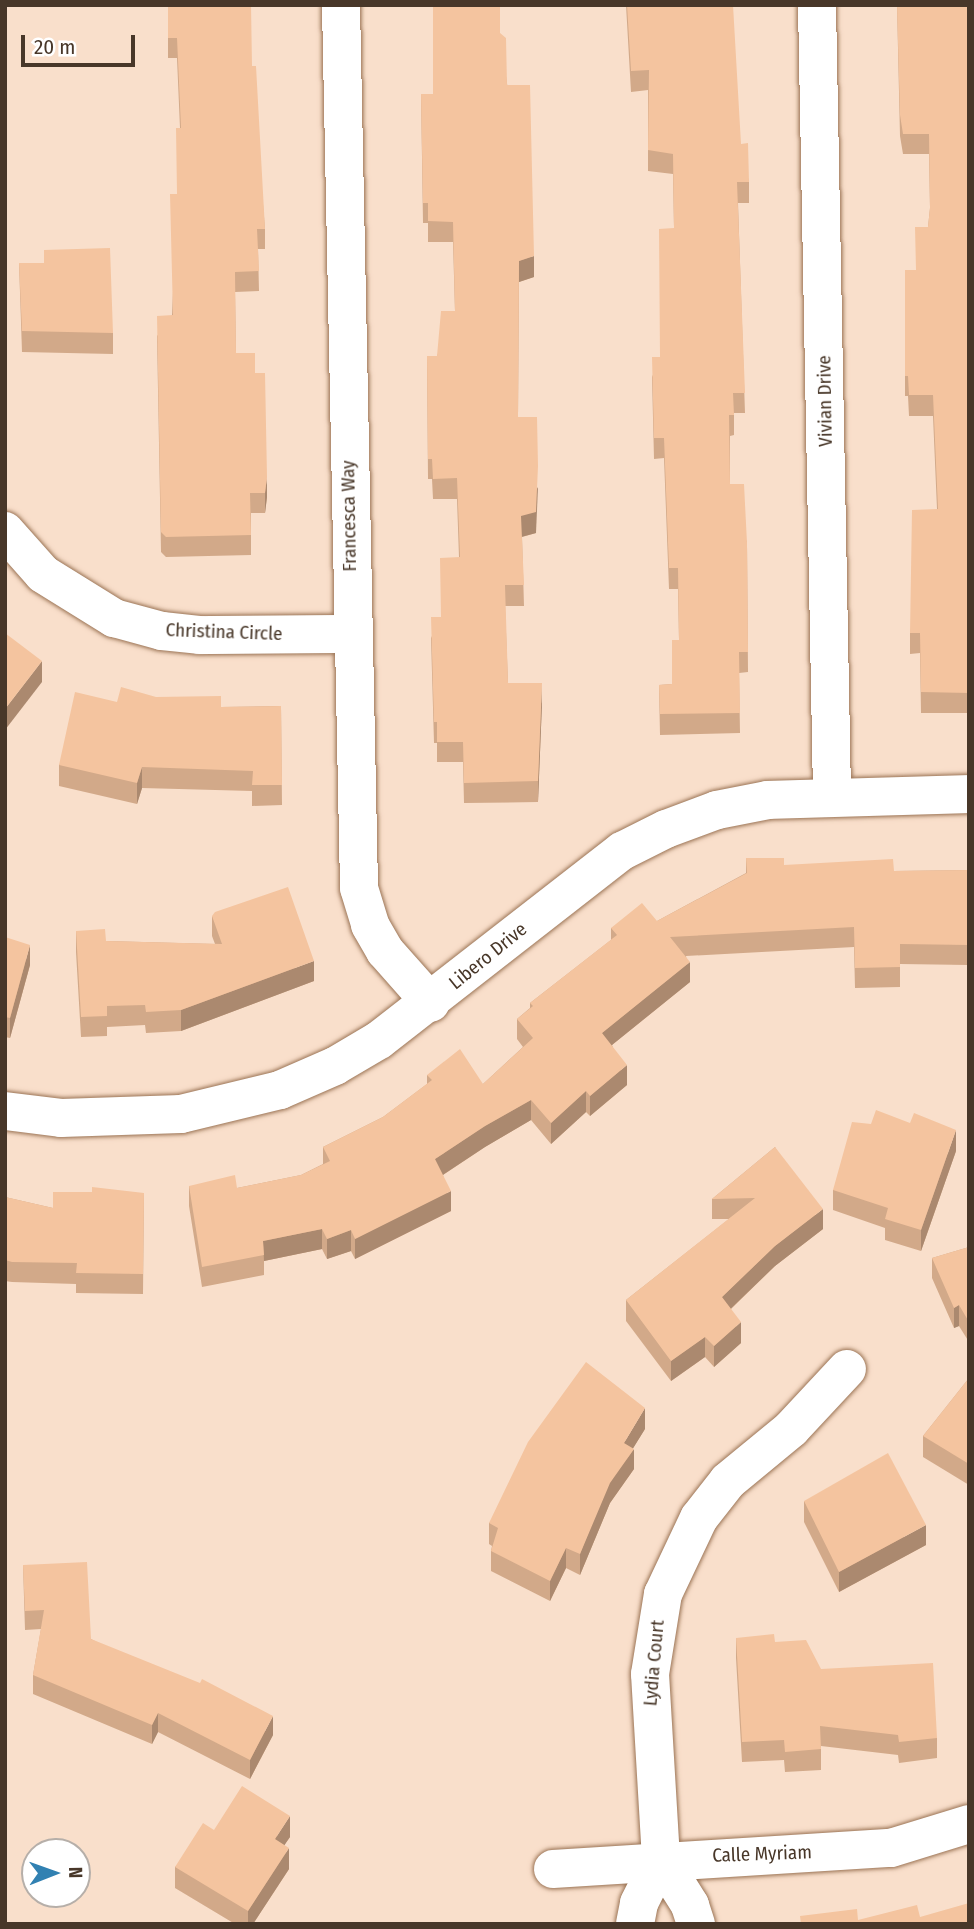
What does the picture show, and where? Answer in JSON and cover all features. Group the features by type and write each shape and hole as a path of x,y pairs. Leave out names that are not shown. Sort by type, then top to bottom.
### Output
{"street":[{"name":"Francesca Way","path":"341,5 351,634 359,888 370,925 385,951 431,1003"},
{"name":"Vivian Drive","path":"817,5 832,796"},
{"name":"Christina Circle","path":"5,531 43,574 114,618 162,631 199,635 351,634"},
{"name":"Libero Drive","path":"5,1111 61,1118 120,1118 181,1114 239,1102 335,1066 431,1003 622,851 717,810 768,800 969,794"},
{"name":"Lydia Court","path":"696,1924 690,1905 661,1859 650,1674 663,1594 677,1556 713,1499 814,1407 847,1369"},
{"name":"Calle Myriam","path":"553,1869 661,1859 891,1848 969,1825"},
{"name":"Lydia Court","path":"635,1924 639,1903 661,1859"}],"building":[{"path":"168,5 251,5 252,66 256,66 265,229 257,229 259,271 235,272 236,353 255,353 255,373 265,373 267,477 265,493 250,493 251,535 166,537 161,532 157,316 173,315 170,194 177,194 176,128 181,128 177,38 168,38"},
{"path":"433,5 500,5 500,33 506,38 507,85 530,85 534,256 519,261 518,417 537,417 536,512 521,516 524,585 505,585 508,683 542,683 538,781 464,783 463,742 437,742 437,722 434,722 431,617 441,617 440,558 460,557 457,478 433,479 432,459 428,459 427,356 437,356 441,311 455,311 453,222 428,221 428,203 423,203 421,94 433,94"},
{"path":"627,5 733,5 741,144 748,143 749,182 737,182 745,393 733,393 734,415 729,415 730,484 744,484 747,543 748,652 739,652 740,713 660,714 659,685 672,684 672,640 679,640 678,568 669,568 664,438 654,438 652,357 660,357 659,229 674,228 673,154 648,150 649,70 631,71"},
{"path":"897,5 969,5 969,693 921,692 920,633 910,633 912,510 938,509 933,395 909,395 908,376 905,376 905,270 916,270 915,227 928,227 929,134 903,134 900,115"},
{"path":"110,248 113,333 22,331 19,263 44,263 44,250"},
{"path":"5,633 42,661 5,709"},
{"path":"121,687 156,697 221,696 221,707 281,706 282,785 252,785 253,771 142,767 137,783 59,765 75,692 117,702"},
{"path":"746,858 784,858 784,865 893,859 894,871 969,870 969,945 900,944 900,967 855,968 854,927 670,937 690,962 602,1033 627,1065 590,1096 586,1091 551,1123 531,1100 485,1126 435,1159 451,1191 355,1239 351,1230 327,1239 322,1229 263,1241 264,1255 202,1267 189,1186 235,1175 237,1188 301,1175 330,1161 323,1147 383,1117 432,1080 427,1075 460,1049 483,1084 533,1038 517,1019 533,1006 530,1003 617,935 611,928 642,903 657,921 747,873"},
{"path":"288,887 314,961 181,1010 146,1012 145,1005 107,1006 107,1016 81,1017 76,931 105,929 106,941 222,944 212,916 215,912"},
{"path":"5,937 30,945 10,1018 5,1017"},
{"path":"876,1110 910,1123 914,1113 956,1130 921,1230 885,1219 888,1208 833,1190 852,1122 871,1124"},
{"path":"775,1147 823,1209 775,1246 722,1297 741,1322 714,1346 705,1337 671,1361 626,1300 755,1198 712,1199"},
{"path":"92,1187 144,1193 143,1274 76,1273 77,1263 5,1260 5,1197 53,1208 53,1192 92,1192"},
{"path":"969,1247 969,1322 959,1305 954,1308 932,1258"},
{"path":"586,1362 645,1408 624,1443 634,1449 610,1483 580,1554 566,1548 550,1581 491,1551 498,1528 489,1523 528,1442"},
{"path":"969,1378 969,1464 923,1436"},
{"path":"888,1453 926,1525 839,1572 804,1501"},
{"path":"87,1562 91,1639 200,1683 202,1679 273,1716 250,1760 158,1713 152,1725 33,1675 44,1610 25,1611 23,1565"},
{"path":"774,1634 775,1642 806,1640 821,1669 933,1663 937,1738 899,1742 898,1735 820,1726 821,1749 785,1752 784,1740 742,1742 736,1638"},
{"path":"242,1786 290,1816 275,1839 289,1848 248,1911 175,1867 203,1823 214,1830"},
{"path":"969,1903 969,1924 801,1924 800,1916 857,1909 858,1920 917,1905 920,1917"}]}
